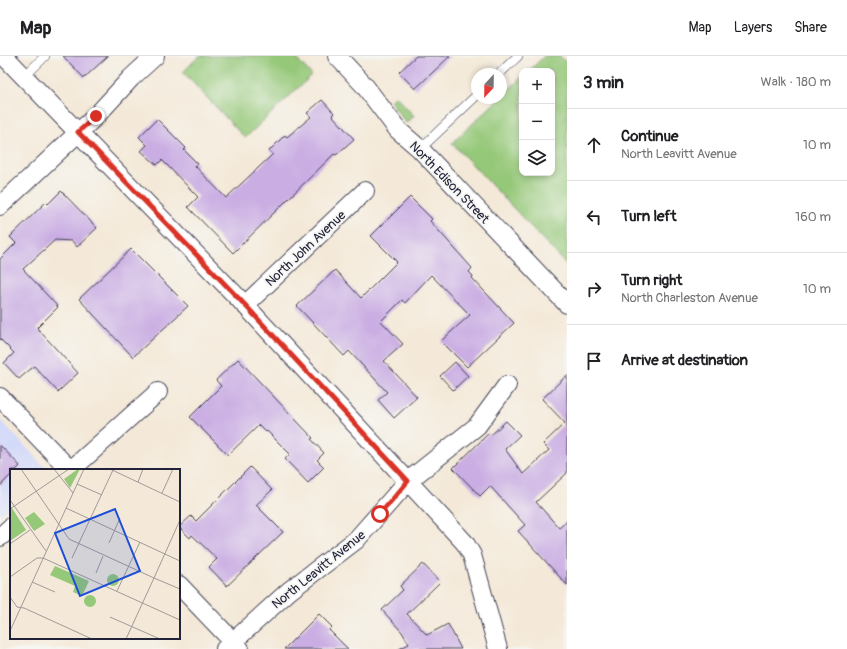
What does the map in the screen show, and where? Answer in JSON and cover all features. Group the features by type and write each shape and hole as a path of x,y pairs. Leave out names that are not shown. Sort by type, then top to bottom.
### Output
{"street":[{"path":"4,56 245,305 465,543 469,550 498,649"},
{"path":"0,206 96,116 131,78 155,56"},
{"name":"North Edison Street","path":"337,56 364,85 398,130 420,149 567,304"},
{"name":"North John Avenue","path":"245,305 365,191"},
{"name":"North Leavitt Avenue","path":"232,647 289,591 356,540 408,481 477,426 507,385"},
{"path":"71,469 158,392"},
{"path":"0,397 69,469"},
{"path":"0,537 10,528"},
{"path":"180,586 232,647"}],"lane":[{"path":"24,77 45,56"},
{"path":"505,68 518,56"},
{"path":"420,149 471,101"}],"shaded area":[{"path":"0,419 46,469 10,469 10,506 0,515"}],"green space":[{"path":"199,56 294,56 312,75 245,138 183,72"},
{"path":"544,56 560,56 567,63 567,265 452,143 493,104 507,104 507,91 519,80 519,176 555,176 555,68 532,68"},
{"path":"396,96 414,116 406,123 390,101"}],"building":[{"path":"63,56 108,56 84,78"},
{"path":"416,56 450,56 415,89 399,72"},
{"path":"322,100 334,113 332,115 354,139 336,155 334,154 233,253 188,207 198,197 162,160 157,165 141,151 147,145 139,137 157,119 186,148 184,150 198,164 195,166 226,198 273,154 269,151 285,135 287,137 311,117 307,113"},
{"path":"61,191 97,228 77,247 72,241 55,240 23,269 58,307 37,328 78,373 58,392 34,366 19,379 4,363 14,353 0,339 0,259 16,243 10,237 46,202 48,204"},
{"path":"410,197 432,219 430,221 472,268 469,272 473,276 472,278 514,323 467,367 441,341 470,315 431,275 405,303 402,300 381,321 403,344 384,361 417,397 394,418 378,400 387,392 349,351 344,356 297,306 335,270 361,298 397,262 371,236"},
{"path":"131,249 188,306 133,357 79,299"},
{"path":"238,359 313,438 311,439 324,453 317,460 324,467 308,483 285,459 290,454 259,425 228,455 190,417 221,386 216,380"},
{"path":"455,362 468,376 453,390 440,376"},
{"path":"567,375 567,473 536,502 559,528 567,521 567,585 518,531 525,525 490,486 480,496 453,468 489,433 491,435 506,421 520,435 505,449 523,474 549,450 543,444 565,423 542,399"},
{"path":"0,445 20,466 17,469 10,469 10,476 0,486"},
{"path":"250,467 272,490 256,505 283,532 227,586 209,567 217,559 192,535 190,538 180,528 180,526 191,516 196,521"},
{"path":"423,564 440,582 407,614 427,635 448,624 461,649 399,649 409,644 402,632 382,610 403,590 400,586"},
{"path":"319,614 332,627 329,630 348,649 284,649"}],"route":[{"path":"96,116 78,132 245,305 408,481 380,514"}]}
